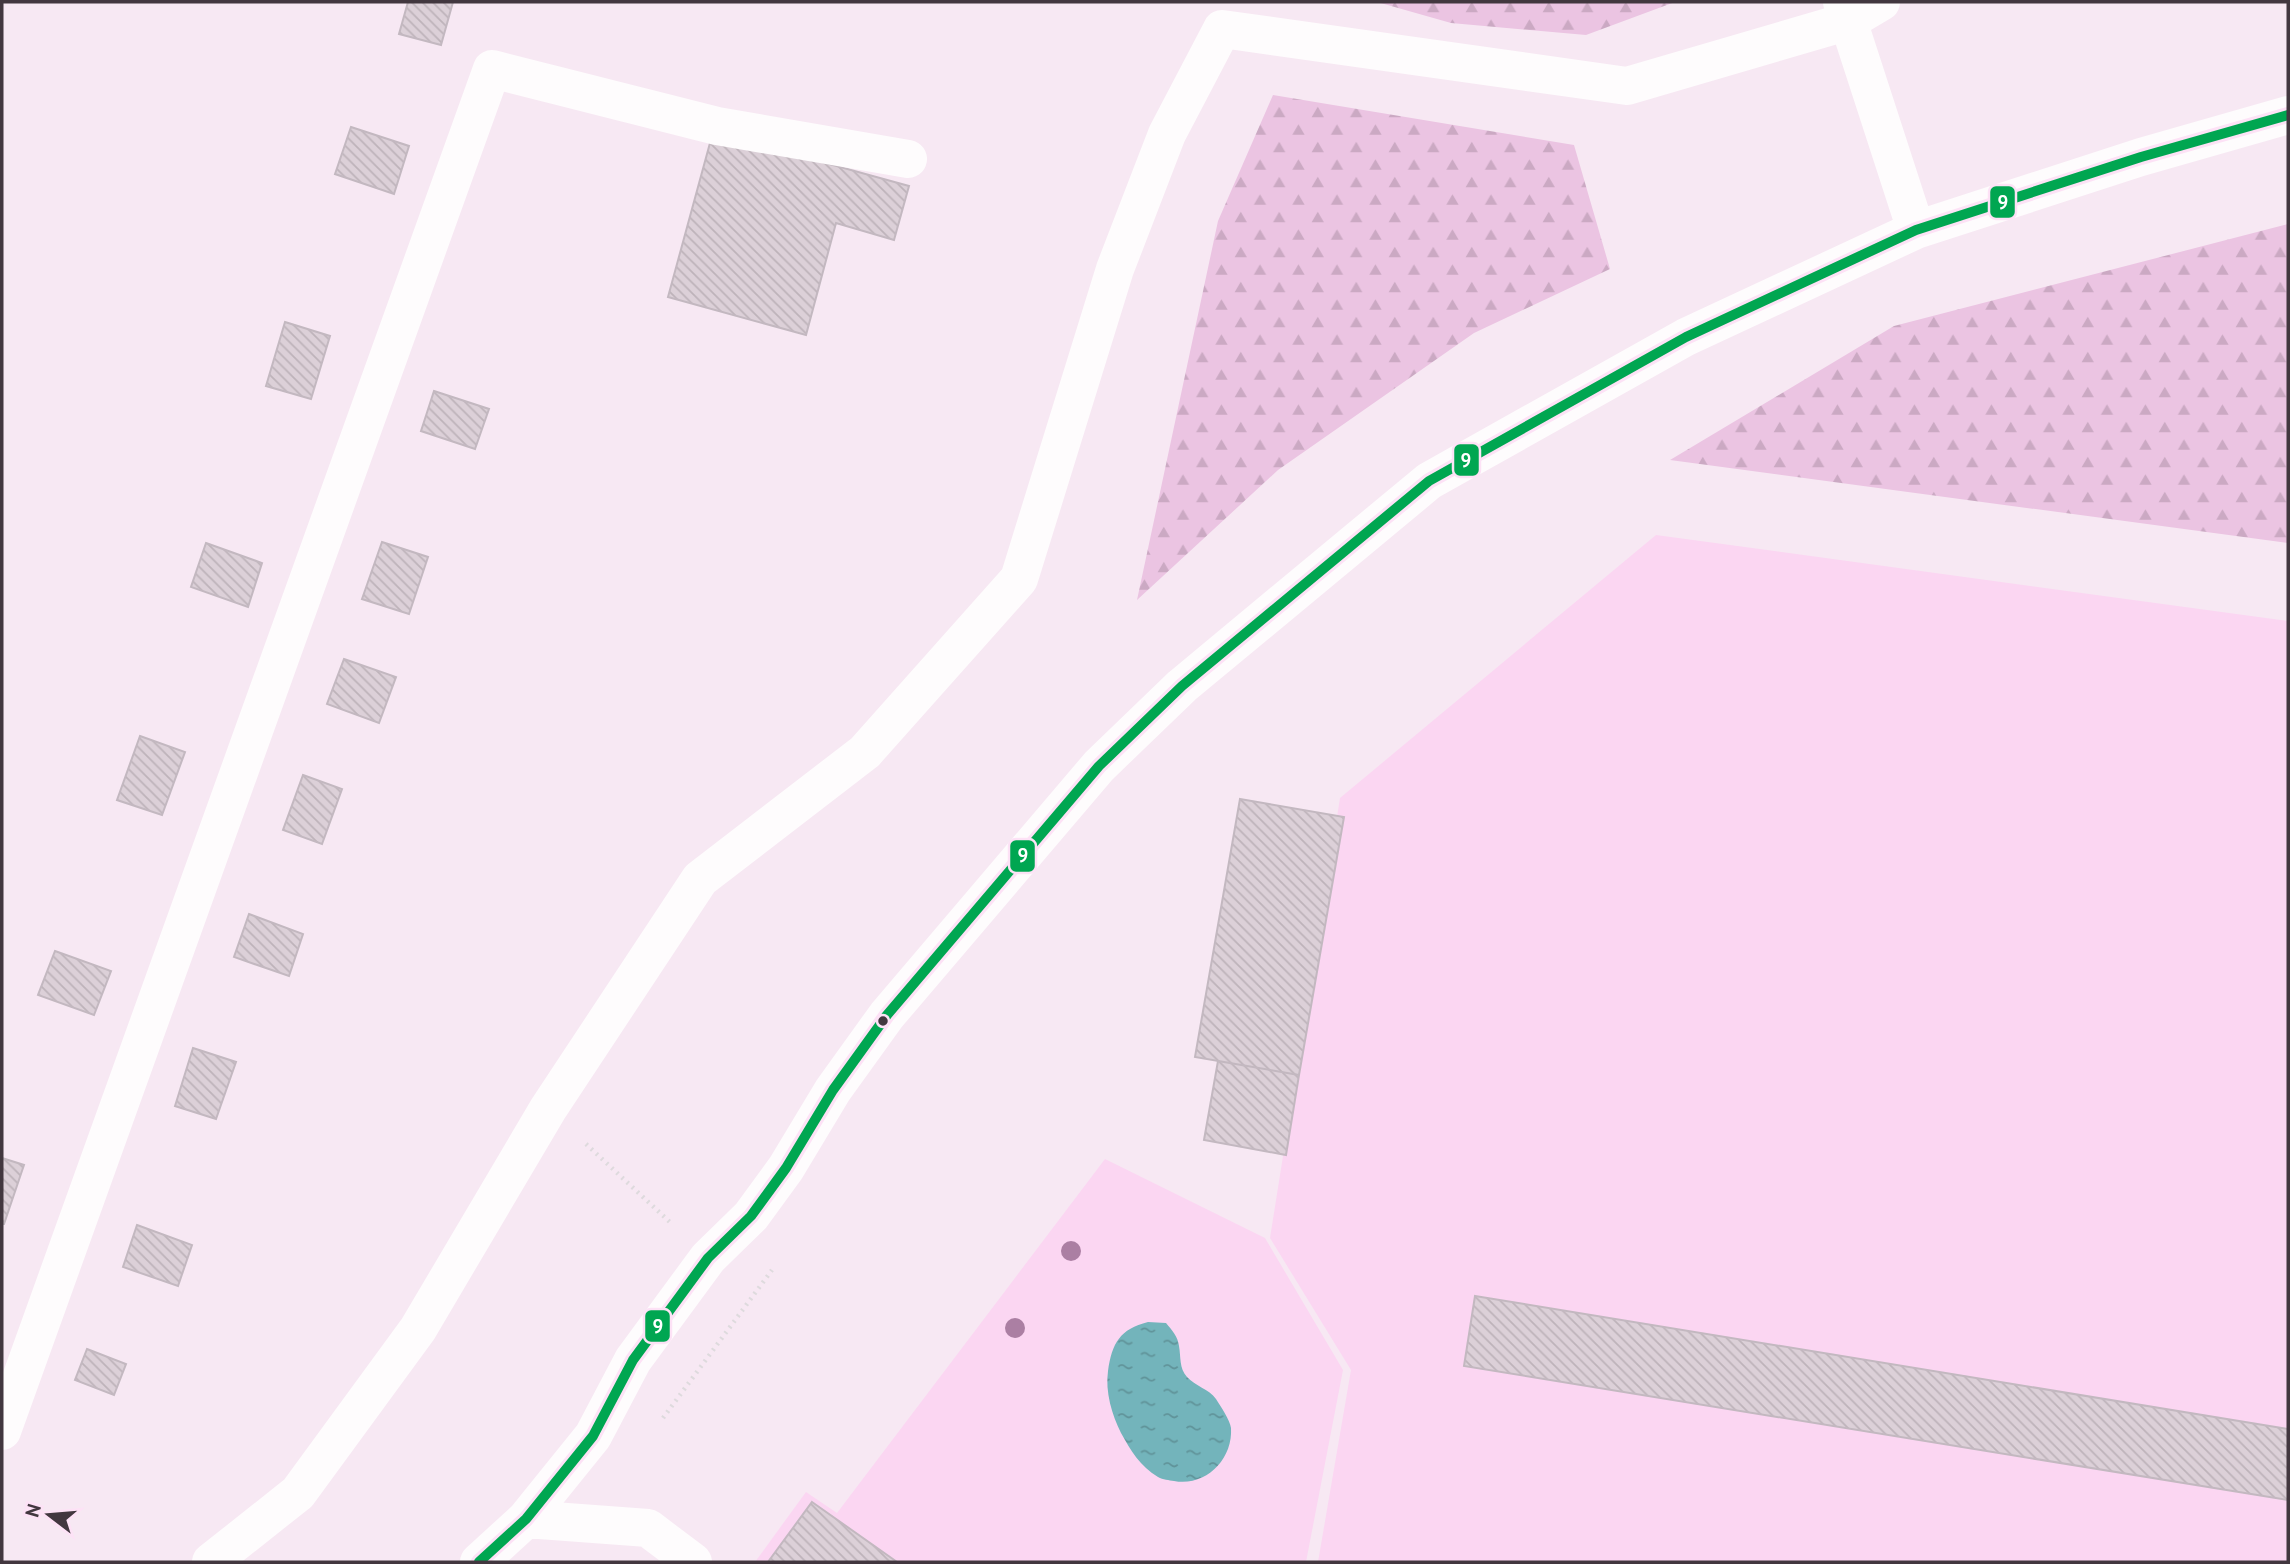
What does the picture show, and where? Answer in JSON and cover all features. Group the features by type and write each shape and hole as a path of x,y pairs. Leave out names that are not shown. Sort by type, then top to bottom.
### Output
{"street":[{"path":"211,1562 298,1493 418,1329 548,1109 700,879 865,752 1019,579 1115,269 1167,134 1222,29 1627,86 1857,8 1916,230"},
{"path":"2,1431 492,69 717,126 908,159"},
{"path":"479,1562 526,1519 593,1436 633,1360 708,1258 751,1216 786,1168 833,1090 887,1014 1100,765 1182,685 1429,481 1686,337 1916,230 2141,157 2288,115"},
{"path":"526,1519 648,1528 693,1562"}],"path":[{"path":"548,1109 678,1230"},
{"path":"660,1423 780,1260"}],"shaded area":[{"path":"1656,535 2288,621 2288,1562 1318,1562 1351,1370 1270,1238 1340,798"},
{"path":"1105,1159 1265,1238 1343,1370 1306,1562 755,1562 806,1492 837,1513"}],"green space":[{"path":"1377,2 1675,2 1586,35 1451,23"},
{"path":"1273,95 1574,145 1610,269 1474,333 1278,470 1137,600 1218,221"},
{"path":"2288,224 2288,543 1670,460 1894,326"}],"water":[{"path":"1148,1322 1166,1323 1170,1328 1178,1343 1184,1374 1216,1399 1231,1428 1227,1451 1222,1460 1215,1469 1196,1480 1168,1480 1152,1473 1128,1446 1112,1411 1107,1379 1115,1345 1124,1333"}],"building":[{"path":"408,2 453,2 441,45 399,34"},
{"path":"351,127 409,146 394,194 335,174"},
{"path":"713,132 909,186 894,240 836,223 806,335 668,297"},
{"path":"285,322 330,336 311,399 266,386"},
{"path":"434,391 489,409 475,449 421,431"},
{"path":"382,542 428,557 409,614 362,599"},
{"path":"206,543 262,563 248,607 191,587"},
{"path":"344,659 396,677 379,723 327,704"},
{"path":"140,736 185,752 162,815 117,800"},
{"path":"303,775 342,789 322,844 283,830"},
{"path":"1240,799 1344,817 1299,1075 1195,1057"},
{"path":"249,914 303,934 289,976 234,957"},
{"path":"55,951 111,971 94,1015 38,995"},
{"path":"193,1048 236,1062 216,1119 175,1106"},
{"path":"1218,1061 1299,1075 1286,1155 1204,1140"},
{"path":"2,1158 24,1165 4,1224 2,1224"},
{"path":"137,1225 192,1245 178,1286 123,1267"},
{"path":"1475,1296 2288,1429 2288,1500 1464,1366"},
{"path":"87,1349 126,1364 114,1395 75,1380"},
{"path":"812,1502 897,1562 768,1562"}],"transit line":[{"name":"9","path":"479,1562 526,1519 593,1436 633,1360 708,1258 751,1216 786,1168 833,1090 887,1015 1099,766 1182,686 1429,481 1686,337 1916,230 2141,157 2288,115"}]}
